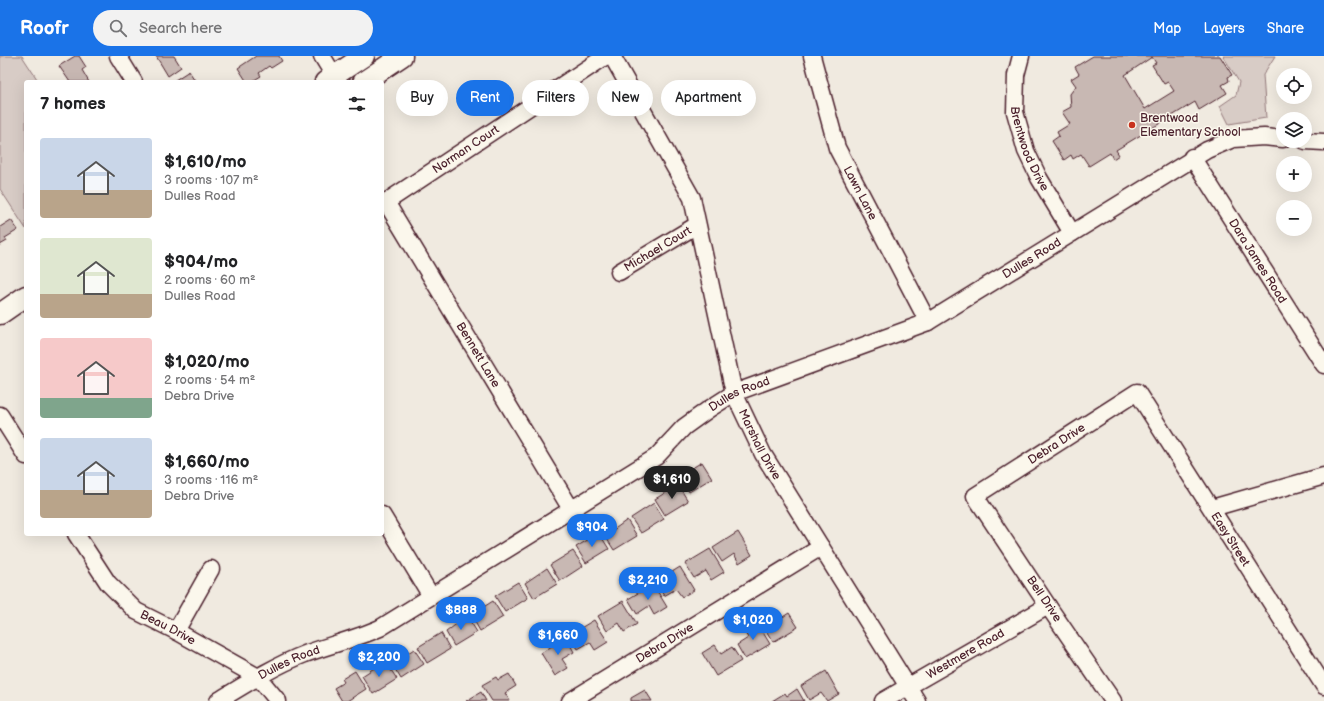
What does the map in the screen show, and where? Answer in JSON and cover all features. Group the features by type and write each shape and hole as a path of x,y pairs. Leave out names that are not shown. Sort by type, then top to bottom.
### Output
{"main road":[{"path":"333,80 364,56"},
{"path":"366,80 402,56"},
{"path":"0,314 24,297"}],"street":[{"path":"118,56 133,80"},
{"path":"322,56 333,80"},
{"name":"Norman Court","path":"386,202 606,56"},
{"name":"Marshall Drive","path":"612,56 692,198 734,393 763,454 917,701"},
{"name":"Lawn Lane","path":"812,56 837,148 928,322"},
{"name":"Brentwood Drive","path":"1021,56 1016,75 1015,112 1026,151 1039,178 1072,233"},
{"name":"Dulles Road","path":"218,701 258,677 304,654 362,636 380,628 656,457 684,428 709,409 734,393 928,322 1192,157 1233,139 1264,137 1276,138"},
{"path":"1312,141 1324,142"},
{"name":"Dara James Road","path":"1192,157 1324,365"},
{"name":"Bennett Lane","path":"386,202 571,509"},
{"name":"Michael Court","path":"619,272 697,225"},
{"name":"Debra Drive","path":"976,496 1137,392"},
{"name":"Easy Street","path":"1137,392 1324,686"},
{"path":"0,415 24,453"},
{"path":"1212,508 1324,476"},
{"name":"Bell Drive","path":"976,496 1048,606 1113,701"},
{"path":"384,518 431,596"},
{"name":"Beau Drive","path":"77,536 108,583 136,611 176,631 258,677 278,701"},
{"name":"Debra Drive","path":"570,701 820,547"},
{"path":"176,631 211,570"},
{"name":"Westmere Road","path":"883,701 1048,606"}],"shaded area":[{"path":"0,56 22,56 38,80 24,80 24,226 0,189"},
{"path":"1223,56 1275,56 1263,75 1266,118 1229,124 1220,106 1236,95 1239,82"}],"building":[{"path":"75,56 79,56 86,67 82,70 88,80 69,80 59,66"},
{"path":"156,56 174,56 181,67 168,76"},
{"path":"256,56 279,56 282,61 271,68 269,66 259,73 261,76 254,80 246,80 238,68"},
{"path":"1093,56 1220,56 1232,75 1228,77 1229,81 1222,85 1227,93 1199,110 1195,102 1116,150 1119,155 1113,159 1110,153 1089,166 1081,154 1073,159 1071,155 1064,160 1052,141 1059,136 1057,132 1070,124 1062,112 1071,107 1070,94 1076,86 1071,79 1079,74 1075,67","holes":["1152,57 1156,63 1152,65 1164,84 1168,82 1174,91 1145,109 1125,75"]},
{"path":"189,71 195,80 175,80"},
{"path":"11,220 18,230 5,238 7,241 0,245 0,227"},
{"path":"702,462 712,478 689,492 679,476"},
{"path":"678,485 688,501 665,515 655,499"},
{"path":"654,503 664,519 641,533 631,518"},
{"path":"627,520 637,536 614,550 605,536"},
{"path":"738,532 752,555 739,563 734,554 722,562 713,548"},
{"path":"599,533 609,549 586,563 576,547"},
{"path":"710,549 724,572 711,580 706,571 694,578 685,564"},
{"path":"573,551 583,566 560,581 550,565"},
{"path":"680,567 694,590 682,597 676,589 664,596 656,582"},
{"path":"547,568 557,584 534,598 525,583"},
{"path":"518,582 528,598 505,612 495,596"},
{"path":"653,584 667,607 654,615 649,606 637,614 628,599"},
{"path":"493,601 503,617 480,631 471,615"},
{"path":"623,601 637,624 624,632 619,623 607,631 598,616"},
{"path":"772,611 778,620 789,613 798,627 773,642 759,619"},
{"path":"467,616 477,632 454,646 446,632"},
{"path":"594,620 608,642 595,650 590,642 578,649 569,635"},
{"path":"756,621 770,644 745,659 737,645 748,638 743,629"},
{"path":"441,633 450,649 427,663 418,647"},
{"path":"566,637 574,652 562,659 568,668 555,676 541,653"},
{"path":"715,645 721,654 732,647 741,661 716,676 702,653"},
{"path":"414,649 424,664 401,679 392,664"},
{"path":"385,661 397,679 373,694 362,676"},
{"path":"355,671 366,689 347,701 342,701 334,688 344,682 342,679"},
{"path":"826,671 839,694 827,701 821,693 809,700 801,686"},
{"path":"509,674 516,686 505,693 510,701 492,701 482,685 496,677 498,680"},
{"path":"797,689 804,701 772,701 785,693 787,696"},
{"path":"645,690 652,701 631,701 631,698"},
{"path":"481,692 486,701 466,701"}],"place":[{"name":"Brentwood Elementary School","path":"1132,125"}]}
